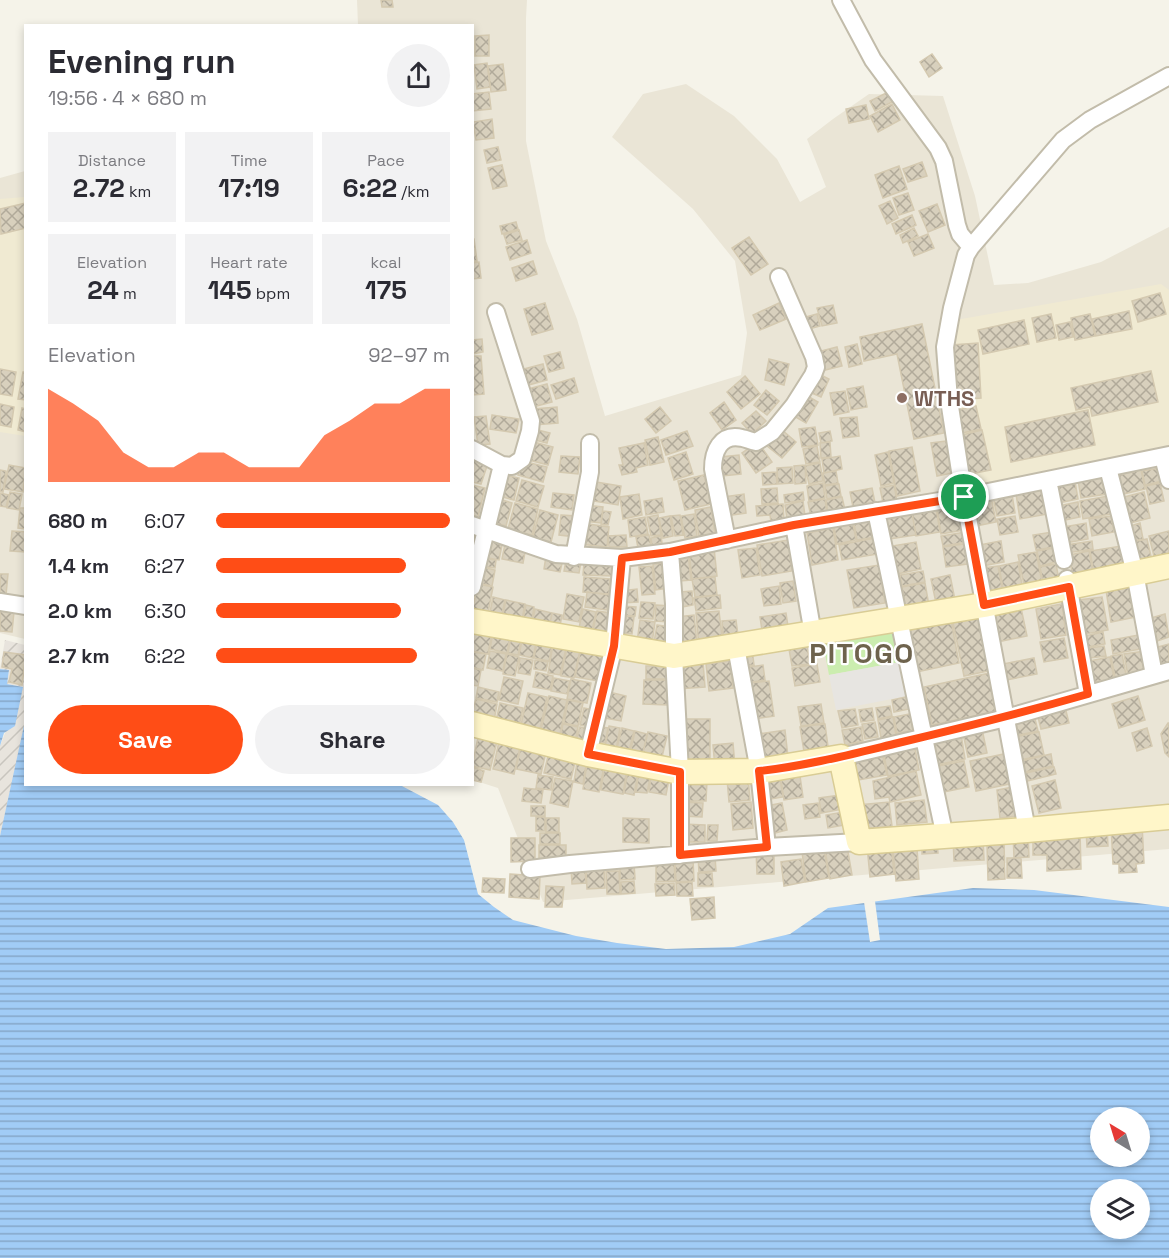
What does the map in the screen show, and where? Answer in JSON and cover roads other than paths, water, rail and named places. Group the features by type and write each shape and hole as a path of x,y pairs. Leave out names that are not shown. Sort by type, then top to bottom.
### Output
{"street":[{"path":"841,0 873,60 938,148 944,161 960,234 971,247"},
{"path":"1027,830 948,400 945,346 952,308 966,255 971,247 1063,140 1090,120 1169,75"},
{"path":"727,540 713,469 713,459 717,448 727,438 739,437 756,442 772,432 794,405 816,367 814,357 779,277"},
{"path":"474,449 502,465 516,465 522,459 530,431 531,421 496,312"},
{"path":"574,556 590,472 590,443"},
{"path":"479,528 556,554 622,558 670,552 794,525 964,497 1166,456 1169,480"},
{"path":"474,570 479,528 502,465"},
{"path":"474,725 588,754 680,772 759,771 841,757 1006,718 1162,673 1108,468"},
{"path":"1048,480 1064,560"},
{"path":"876,511 945,837"},
{"path":"794,525 813,634"},
{"path":"670,552 680,772 680,855"},
{"path":"588,754 614,646 622,558"},
{"path":"474,621 674,657 984,605 1068,583 1169,566"},
{"path":"1068,583 1088,694"},
{"path":"0,602 24,606"},
{"path":"736,647 759,771 767,847"},
{"path":"841,757 859,842"},
{"path":"530,869 767,847 945,837 1169,817"}],"water":[{"path":"0,669 9,670 7,684 23,687 15,726 4,733 0,746"},
{"path":"24,726 24,786 402,786 438,805 453,822 464,840 478,894 494,907 513,920 576,936 617,943 666,949 734,947 790,934 828,908 973,888 1034,890 1169,907 1169,1258 0,1258 0,836"}],"place":[{"name":"WTHS","path":"902,398"}],"district":[{"name":"PITOGO","path":"862,653"}]}
